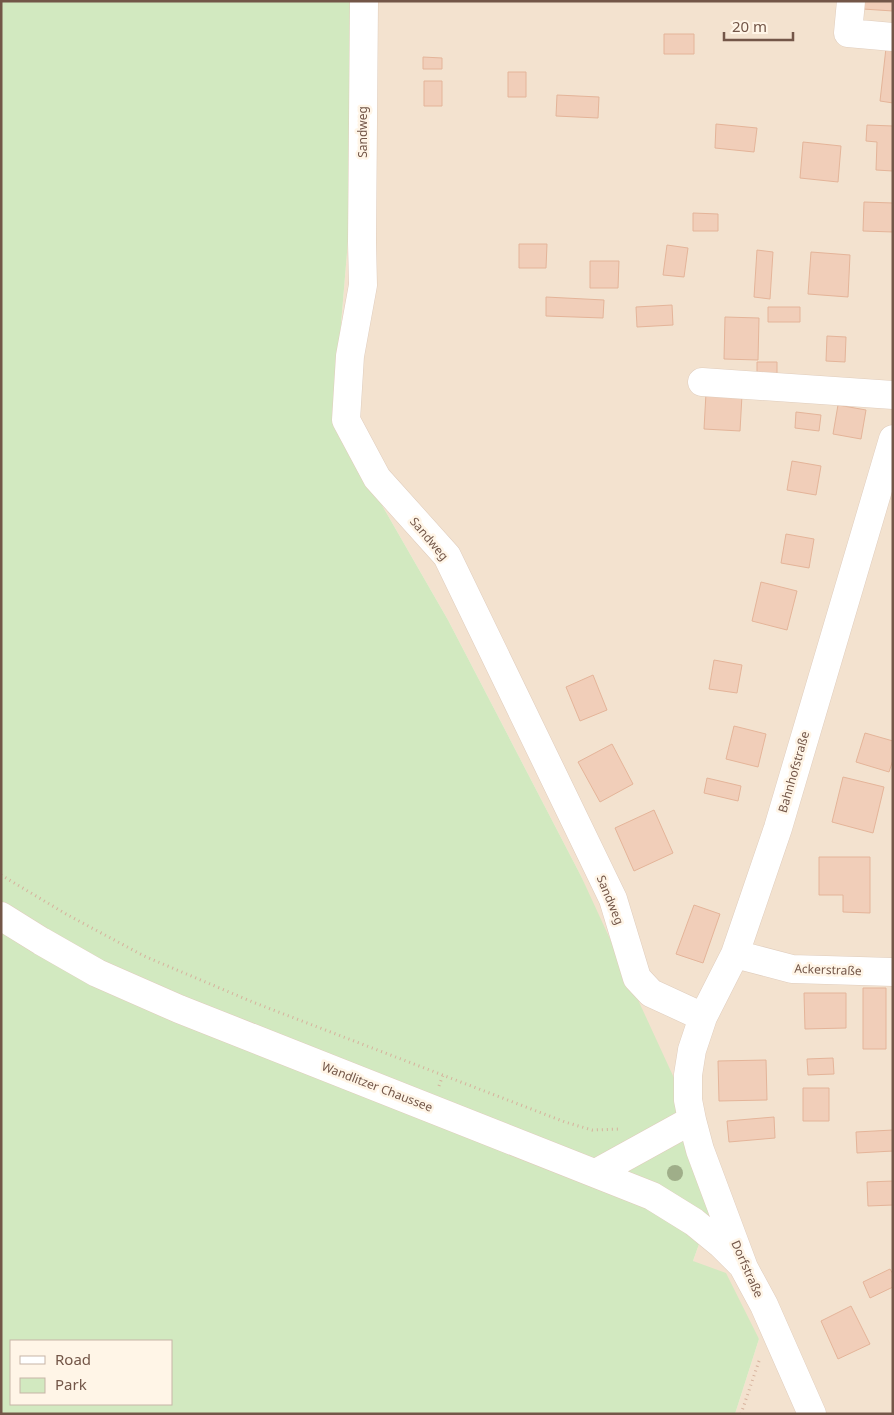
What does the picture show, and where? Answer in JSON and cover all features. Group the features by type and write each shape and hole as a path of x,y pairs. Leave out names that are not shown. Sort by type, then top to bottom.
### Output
{"street":[{"name":"Sandweg","path":"364,1 363,285 350,356 346,420 377,478 446,556 613,899 637,978 651,993 704,1017"},
{"path":"851,1 848,33 893,37"},
{"path":"702,382 893,395"},
{"name":"Bahnhofstraße","path":"690,1110 688,1075 692,1050 704,1017 735,954 778,828 893,439"},
{"name":"Wandlitzer Chaussee","path":"1,916 97,973 179,1009 652,1196 694,1222 722,1245 744,1268"},
{"name":"Ackerstraße","path":"735,954 792,969 893,972"},
{"path":"596,1173 690,1110"},
{"name":"Dorfstraße","path":"690,1110 700,1150 744,1268 764,1305 812,1414"}],"path":[{"path":"1,875 66,914 144,956 255,1003 565,1122 592,1130 624,1129"},
{"path":"741,1414 759,1361 780,1340"}],"shaded area":[{"path":"354,1 893,1 893,1414 735,1414 759,1339 693,1261 714,1202 581,876 448,620 333,420 348,241"}],"green space":[{"path":"1,1 354,1 348,241 333,420 448,620 581,876 680,1091 714,1202 693,1261 726,1273 759,1339 735,1414 1,1414"}],"building":[{"path":"864,1 893,1 893,11 863,9"},
{"path":"664,34 694,34 694,54 664,54"},
{"path":"886,48 893,49 893,103 880,101"},
{"path":"423,57 442,58 442,69 423,69"},
{"path":"508,72 526,72 526,97 508,97"},
{"path":"424,81 442,81 442,106 424,106"},
{"path":"557,95 599,97 598,118 556,116"},
{"path":"716,124 757,128 754,152 715,148"},
{"path":"867,125 893,126 893,171 876,170 877,142 866,141"},
{"path":"803,142 841,146 838,182 800,178"},
{"path":"864,202 893,203 893,232 863,231"},
{"path":"693,213 718,214 718,231 693,231"},
{"path":"519,244 547,244 546,268 519,268"},
{"path":"667,245 688,248 684,277 663,275"},
{"path":"757,250 773,252 770,299 754,297"},
{"path":"811,252 850,255 848,297 808,294"},
{"path":"590,261 619,261 618,288 590,288"},
{"path":"546,297 604,300 603,318 546,316"},
{"path":"672,305 673,325 637,327 636,307"},
{"path":"768,307 800,307 800,322 768,322"},
{"path":"725,317 759,318 758,360 724,359"},
{"path":"827,336 846,337 845,362 826,361"},
{"path":"757,362 777,362 777,375 757,375"},
{"path":"706,393 742,395 740,431 704,429"},
{"path":"838,405 866,410 861,439 833,434"},
{"path":"796,412 821,415 819,431 795,428"},
{"path":"792,461 821,466 816,495 787,490"},
{"path":"786,534 814,539 809,568 781,563"},
{"path":"761,582 797,591 787,630 752,621"},
{"path":"714,660 742,665 737,693 709,689"},
{"path":"593,675 607,710 580,721 566,687"},
{"path":"734,726 766,734 758,767 726,759"},
{"path":"865,733 893,741 893,760 889,772 856,762"},
{"path":"612,744 633,784 600,802 578,762"},
{"path":"843,777 884,787 873,833 832,822"},
{"path":"707,778 741,786 738,801 704,793"},
{"path":"654,810 673,853 634,871 615,828"},
{"path":"819,857 870,857 870,913 843,912 843,895 819,895"},
{"path":"694,905 720,914 703,963 676,954"},
{"path":"863,988 886,988 886,1049 863,1049"},
{"path":"804,993 846,993 846,1028 805,1029"},
{"path":"833,1058 834,1074 808,1075 807,1059"},
{"path":"766,1060 767,1100 719,1101 718,1061"},
{"path":"803,1088 829,1088 829,1121 803,1121"},
{"path":"774,1117 775,1138 729,1142 727,1121"},
{"path":"893,1130 893,1151 857,1153 856,1132"},
{"path":"893,1181 893,1205 868,1206 867,1182"},
{"path":"890,1269 893,1274 893,1287 870,1298 863,1282"},
{"path":"851,1306 870,1344 838,1359 821,1321"}]}
